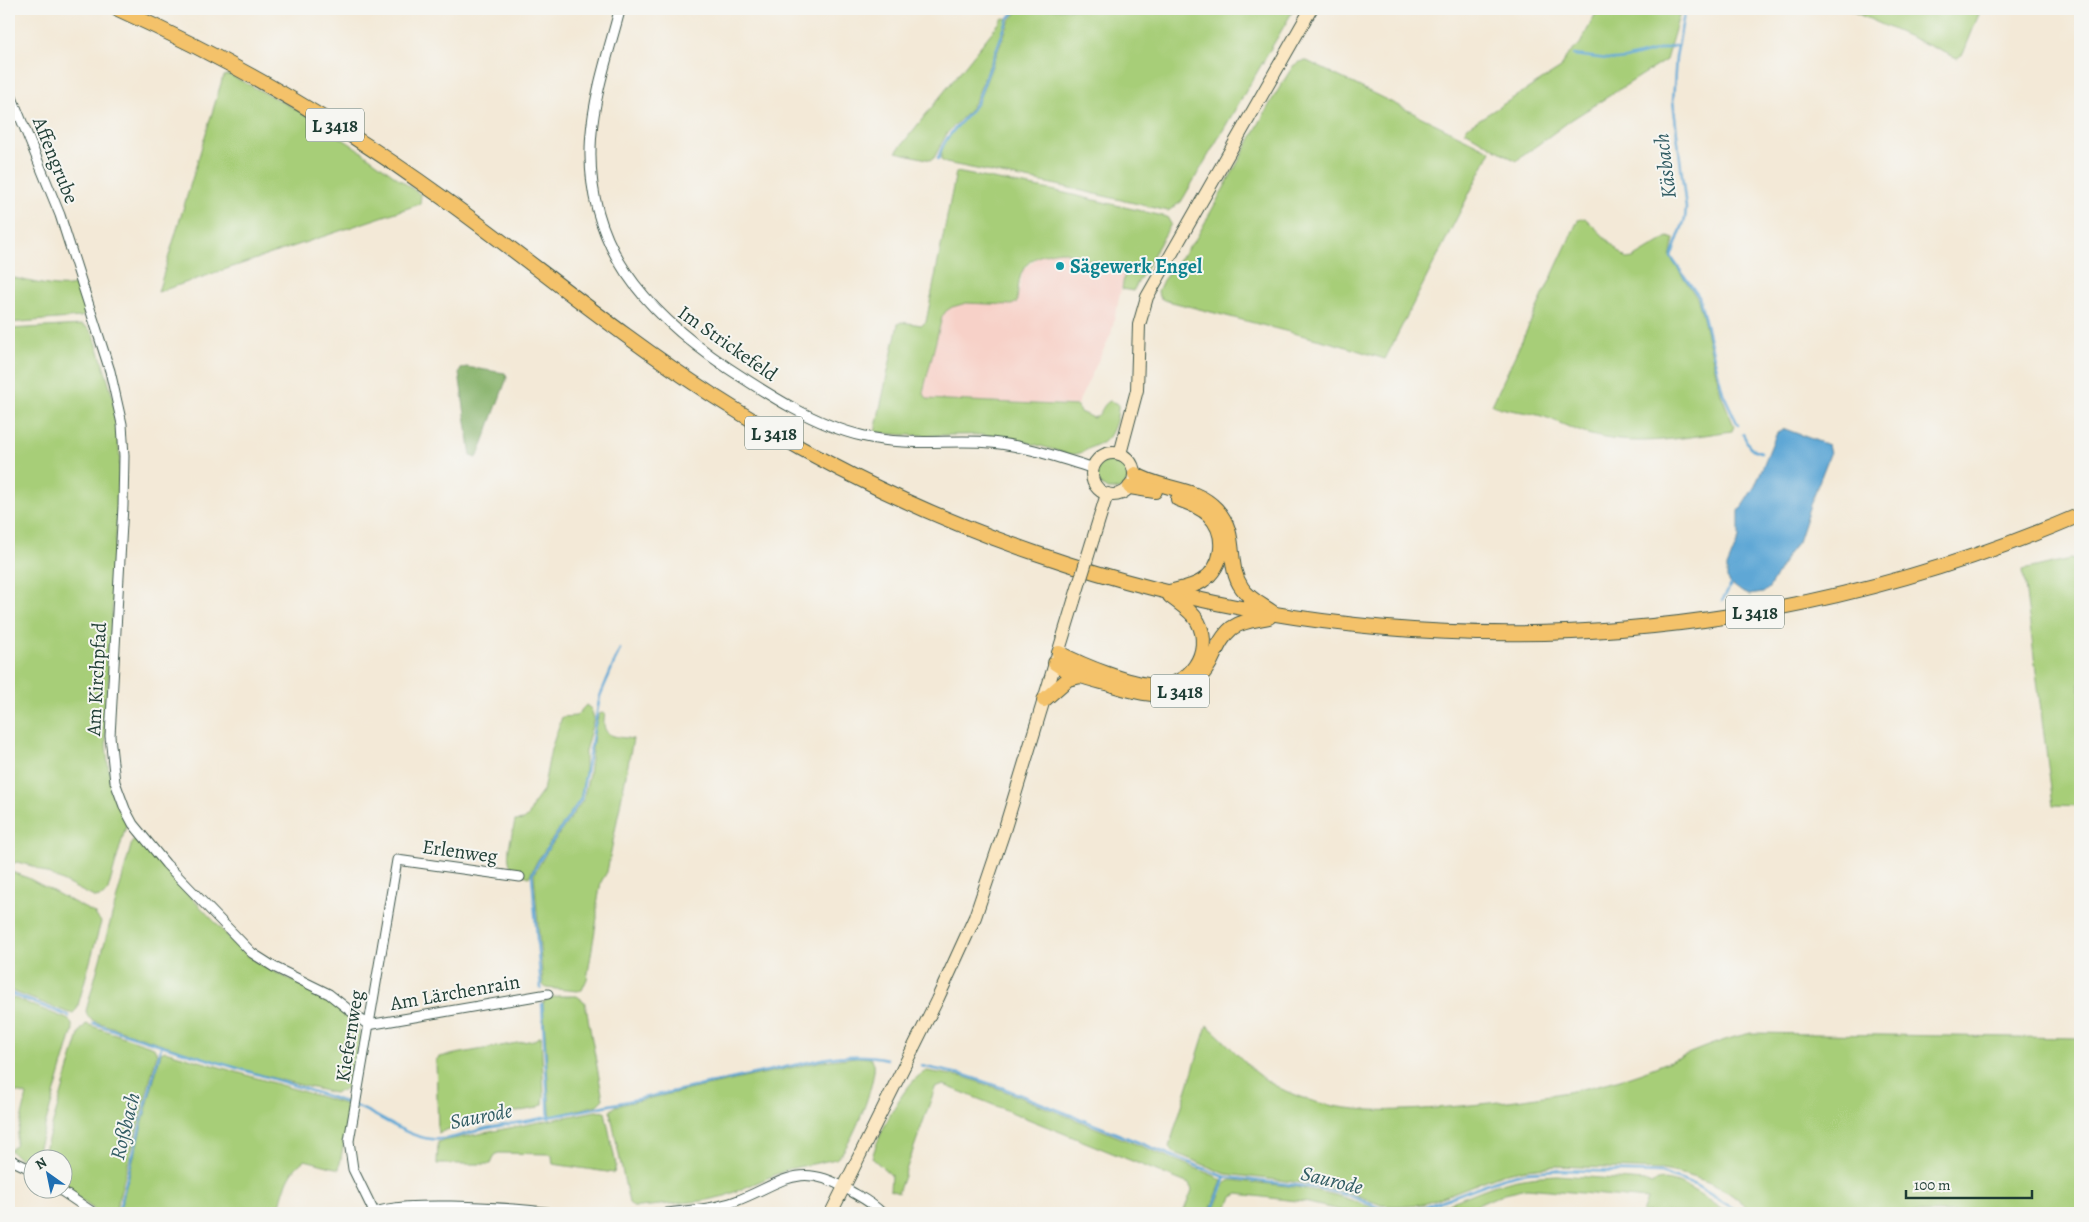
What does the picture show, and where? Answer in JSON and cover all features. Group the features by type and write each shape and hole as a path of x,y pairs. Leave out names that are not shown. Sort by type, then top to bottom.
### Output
{"main road":[{"name":"L 3418","path":"118,9 239,69 361,142 452,204 707,392 759,425 821,460 940,517 1073,567 1166,593 1277,615 1364,627 1486,634 1582,632 1693,622 1803,603 1898,580 2001,547 2080,515"},
{"path":"1120,454 1137,390 1139,326 1148,297 1311,9"},
{"path":"1113,453 1120,454 1130,462 1132,480 1120,494 1101,492 1093,481 1093,468 1100,457 1113,453"},
{"name":"L 3418","path":"1132,480 1147,481 1189,493 1214,507 1229,530 1235,572 1240,587 1251,598 1277,615"},
{"path":"1132,480 1148,489 1191,504 1209,516 1220,534 1219,558 1209,575 1192,586 1166,593"},
{"path":"831,1213 937,1000 975,917 990,874 1107,494"},
{"name":"L 3418","path":"1057,658 1156,686 1171,684 1185,678 1198,662 1202,650 1201,630 1193,615 1166,593"},
{"name":"L 3418","path":"1057,658 1070,672 1081,676 1152,695 1170,695 1196,682 1232,628 1243,622 1277,615"},
{"path":"1044,700 1068,679 1081,676"}],"street":[{"name":"Im Strickefeld","path":"620,9 593,121 591,152 593,184 603,225 616,255 640,293 662,317 713,358 748,381 791,406 837,428 861,436 894,442 1002,444 1093,468"},
{"name":"Affengrube","path":"9,90 51,192 69,244"},
{"name":"Am Kirchpfad","path":"69,244 110,371 117,397 124,440 124,506 110,736 112,767 120,796 133,824 182,882 242,944 264,962 329,994 368,1025"},
{"name":"Erlenweg","path":"396,860 520,877"},
{"name":"Kiefernweg","path":"372,1213 350,1159 349,1141 396,860"},
{"name":"Am Lärchenrain","path":"368,1025 548,994"},
{"path":"9,1159 22,1165"},
{"path":"667,1213 727,1204 780,1181 804,1174 821,1177 844,1187 876,1206 882,1213"},
{"path":"72,1198 94,1213"},
{"path":"372,1213 389,1208 441,1210 497,1207 554,1213"}],"shaded area":[{"name":"Sägewerk Engel","path":"1062,251 1125,271 1111,334 1077,405 927,399 923,392 942,317 946,311 966,303 1012,305 1017,302 1023,270 1039,256"}],"green space":[{"path":"1020,9 1294,9 1181,202 1168,211 1057,185 946,163 941,160 944,143 978,102 1010,20"},
{"path":"1598,9 1681,9 1666,60 1571,120 1516,161 1465,131 1467,127 1561,68 1566,57 1580,44"},
{"path":"1847,9 1981,9 1963,54 1957,58"},
{"path":"1003,18 1008,19 975,101 968,112 947,133 934,158 931,160 896,152"},
{"path":"1307,61 1491,151 1385,359 1340,345 1164,300 1159,297 1158,291 1163,280 1197,237 1272,100 1293,66 1299,62"},
{"path":"225,75 230,75 298,110 358,149 421,195 420,204 158,292"},
{"path":"956,172 1056,191 1167,217 1171,224 1133,291 1122,289 1125,271 1062,251 1040,256 1026,265 1020,277 1017,302 1012,305 966,303 952,307 942,317 923,392 927,399 1077,406 1080,412 1093,418 1099,415 1110,401 1118,404 1118,413 1111,434 1105,441 1077,454 1068,454 1026,442 995,436 916,435 875,432 898,324 901,322 922,325 926,322"},
{"path":"1585,218 1627,259 1633,258 1668,237 1674,239 1670,257 1697,298 1721,394 1734,426 1732,431 1664,440 1629,441 1595,436 1538,415 1492,405 1578,220"},
{"path":"9,277 54,286 78,283 86,314 81,317 9,323"},
{"path":"82,325 88,328 94,335 113,397 120,457 106,736 107,759 111,781 127,822 108,890 103,896 96,898 32,866 17,862 9,865 9,329"},
{"path":"466,367 505,373 507,378 478,456 475,458 471,456 459,373 461,369"},
{"path":"1113,458 1119,459 1124,463 1128,468 1128,480 1124,485 1119,489 1113,490 1107,489 1102,485 1098,480 1097,474 1098,468 1102,463 1107,459"},
{"path":"2070,559 2080,561 2080,806 2053,805 2023,570"},
{"path":"586,705 591,709 594,718 585,751 585,774 580,799 537,861 529,877 514,870 509,860 509,847 515,821 524,820 529,815 533,805 543,791 551,749 562,717 576,716"},
{"path":"605,713 604,727 606,731 614,736 633,739 607,872 601,882 587,979 582,990 546,988 543,985 534,874 548,850 583,800 589,774 595,727 599,714"},
{"path":"140,839 185,891 244,952 274,972 318,992 343,1009 353,1019 360,1035 361,1055 356,1075 345,1089 334,1093 273,1078 153,1041 94,1021 88,1017 86,1011 132,842"},
{"path":"9,871 28,878 94,913 101,922 77,1009 73,1013 9,990"},
{"path":"9,996 67,1019 71,1022 73,1029 38,1150 22,1150 22,1159 10,1150 15,1146 27,1095 9,1090"},
{"path":"558,996 577,996 585,1002 603,1099 597,1105 554,1116 551,1115 550,1111 543,1003 547,999"},
{"path":"86,1024 154,1047 157,1054 115,1213 99,1213 72,1194 72,1150 45,1150 80,1031"},
{"path":"1207,1025 1247,1064 1274,1085 1297,1096 1321,1103 1345,1108 1370,1110 1421,1109 1471,1105 1569,1092 1627,1077 1704,1047 1751,1033 2080,1038 2080,1213 1754,1213 1721,1188 1679,1173 1662,1170 1556,1166 1502,1174 1424,1204 1395,1206 1381,1205 1351,1193 1320,1185 1226,1174 1173,1152 1169,1147"},
{"path":"541,1036 543,1104 537,1108 477,1119 438,1133 436,1060 439,1057 534,1040"},
{"path":"165,1051 345,1104 348,1110 348,1119 339,1169 305,1160 294,1170 290,1177 278,1213 119,1213 161,1053"},
{"path":"857,1057 870,1058 874,1063 874,1072 862,1114 849,1142 836,1159 789,1169 725,1196 702,1201 639,1207 633,1207 629,1203 610,1111 616,1106 823,1061"},
{"path":"927,1071 964,1077 1002,1090 1215,1176 1222,1181 1209,1213 1183,1213 1192,1190 1189,1184 944,1085 935,1088 898,1193 890,1190 891,1175 872,1158 875,1148 886,1122 902,1096 919,1076"},
{"path":"596,1111 605,1112 616,1165 614,1173 553,1164 551,1154 498,1153 491,1164 437,1164 438,1142"},
{"path":"1557,1175 1645,1181 1651,1184 1660,1180 1669,1181 1691,1189 1728,1213 1642,1213 1647,1199 1527,1188 1505,1193 1459,1213 1413,1213 1447,1204 1509,1181"},
{"path":"1231,1180 1309,1189 1398,1213 1352,1213 1304,1202 1238,1194 1232,1197 1225,1213 1212,1213 1225,1183"},
{"path":"858,1204 870,1208 875,1213 841,1213 851,1206"}],"water":[{"path":"1785,429 1828,445 1830,454 1798,542 1788,554 1769,588 1763,593 1749,595 1730,583 1727,578 1727,567 1739,538 1739,511 1755,486 1777,433"}],"waterway":[{"path":"938,159 945,141 977,102 1008,19 1017,9"},
{"name":"Käsbach","path":"1685,9 1676,57 1673,101 1686,208 1685,219 1671,257 1699,297 1723,393 1738,425"},
{"path":"1574,55 1616,60 1678,45"},
{"name":"Käsbach","path":"1743,434 1750,448 1761,452"},
{"path":"1722,601 1732,583"},
{"path":"541,989 532,874 581,799 600,696 620,649"},
{"name":"Saurode","path":"9,993 69,1016"},
{"path":"542,1004 549,1118"},
{"name":"Saurode","path":"93,1023 348,1103 411,1134 431,1139 452,1137 487,1128 613,1104 823,1059 855,1056 887,1059"},
{"name":"Roßbach","path":"118,1213 161,1047"},
{"name":"Saurode","path":"921,1066 964,1075 1003,1088 1225,1177 1319,1188 1351,1196 1379,1208 1395,1210 1425,1207 1502,1178 1527,1172 1556,1170 1661,1173 1695,1185 1741,1213"},
{"path":"1211,1213 1225,1177"}],"place":[{"name":"Sägewerk Engel","path":"1060,266"}]}
